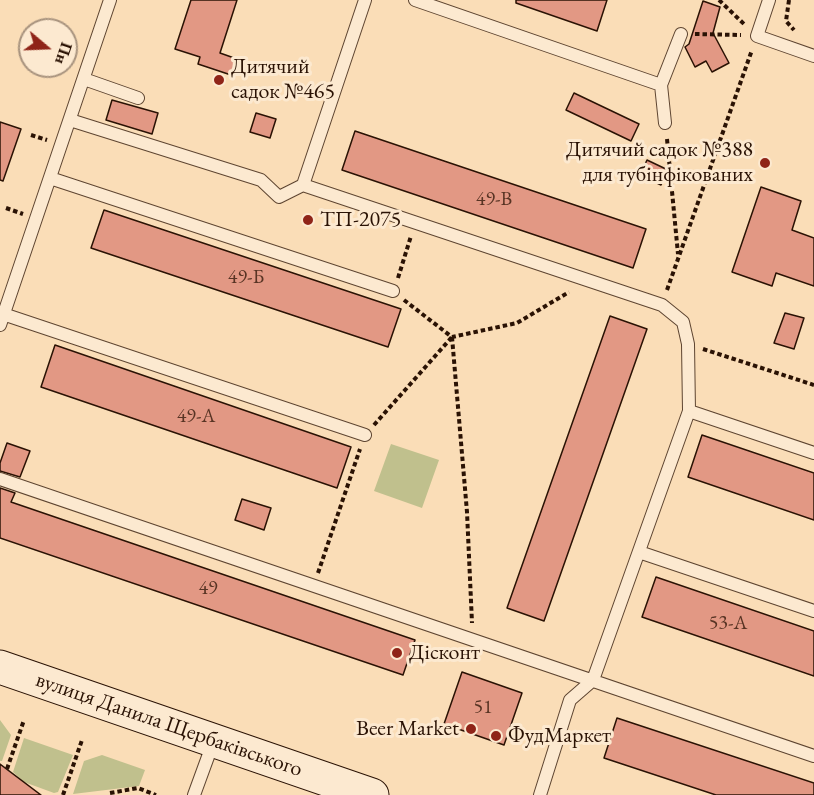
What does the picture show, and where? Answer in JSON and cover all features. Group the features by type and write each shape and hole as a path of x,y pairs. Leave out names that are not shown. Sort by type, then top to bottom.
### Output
{"main road":[{"name":"вулиця Данила Щербаківського","path":"0,668 372,795"}],"lane":[{"path":"110,0 2,320 365,435"},
{"path":"69,120 261,180 279,197 303,185 365,0"},
{"path":"415,0 660,85"},
{"path":"769,0 757,36 814,56"},
{"path":"665,123 660,85 681,34"},
{"path":"84,79 138,98"},
{"path":"50,178 393,291"},
{"path":"303,185 662,305 683,322 688,344 689,411 593,680 570,700 540,795"},
{"path":"689,411 814,453"},
{"path":"0,479 814,756"},
{"path":"639,552 814,611"},
{"path":"194,795 213,741"}],"path":[{"path":"719,0 757,36"},
{"path":"789,0 786,21 794,30 804,34"},
{"path":"681,34 757,36"},
{"path":"662,305 757,36"},
{"path":"665,123 679,257"},
{"path":"416,223 393,291 452,337 467,512 473,639"},
{"path":"314,585 365,435 452,337 517,323 587,280"},
{"path":"688,344 814,385"},
{"path":"7,769 24,720"},
{"path":"63,795 82,740"},
{"path":"110,793 138,788 156,795"}],"green space":[{"path":"391,444 439,460 422,508 374,491"},
{"path":"0,720 11,735 2,761 0,761"},
{"path":"24,738 73,755 58,792 54,793 24,782 13,772"},
{"path":"102,755 145,770 139,786 73,794 84,761"}],"building":[{"path":"191,0 237,0 220,53 237,59 231,75 198,64 200,57 175,49"},
{"path":"516,0 607,0 597,31 516,3"},
{"path":"703,1 720,7 713,33 729,63 712,72 706,61 695,67 685,47 689,44"},
{"path":"574,93 639,124 631,141 566,110"},
{"path":"112,100 158,113 152,134 106,120"},
{"path":"256,113 276,119 270,138 250,132"},
{"path":"0,122 21,129 3,181 0,180"},
{"path":"355,131 646,229 633,268 342,170"},
{"path":"647,160 668,170 661,185 640,175"},
{"path":"761,187 801,201 792,230 814,238 814,286 776,273 772,286 732,272"},
{"path":"104,210 401,309 388,347 91,248"},
{"path":"785,313 804,318 794,349 774,343"},
{"path":"610,316 647,329 544,621 507,608"},
{"path":"55,345 351,447 337,488 41,387"},
{"path":"702,435 814,473 814,520 688,477"},
{"path":"7,443 30,451 20,477 0,471 0,463"},
{"path":"0,488 15,493 11,502 415,640 403,675 0,538"},
{"path":"242,499 271,508 264,530 235,520"},
{"path":"656,577 814,631 814,676 642,617"},
{"path":"462,672 522,693 504,745 444,724"},
{"path":"617,718 814,783 814,795 716,795 604,758"},
{"path":"0,764 41,795 0,795"}],"place":[{"name":"Дитячий садок №465","path":"219,80"},
{"name":"Дитячий садок №388 для тубінфікованих","path":"765,163"},
{"name":"ТП-2075","path":"308,220"},
{"name":"Дісконт","path":"397,653"},
{"name":"Beer Market","path":"471,729"},
{"name":"ФудМаркет","path":"496,736"}]}
